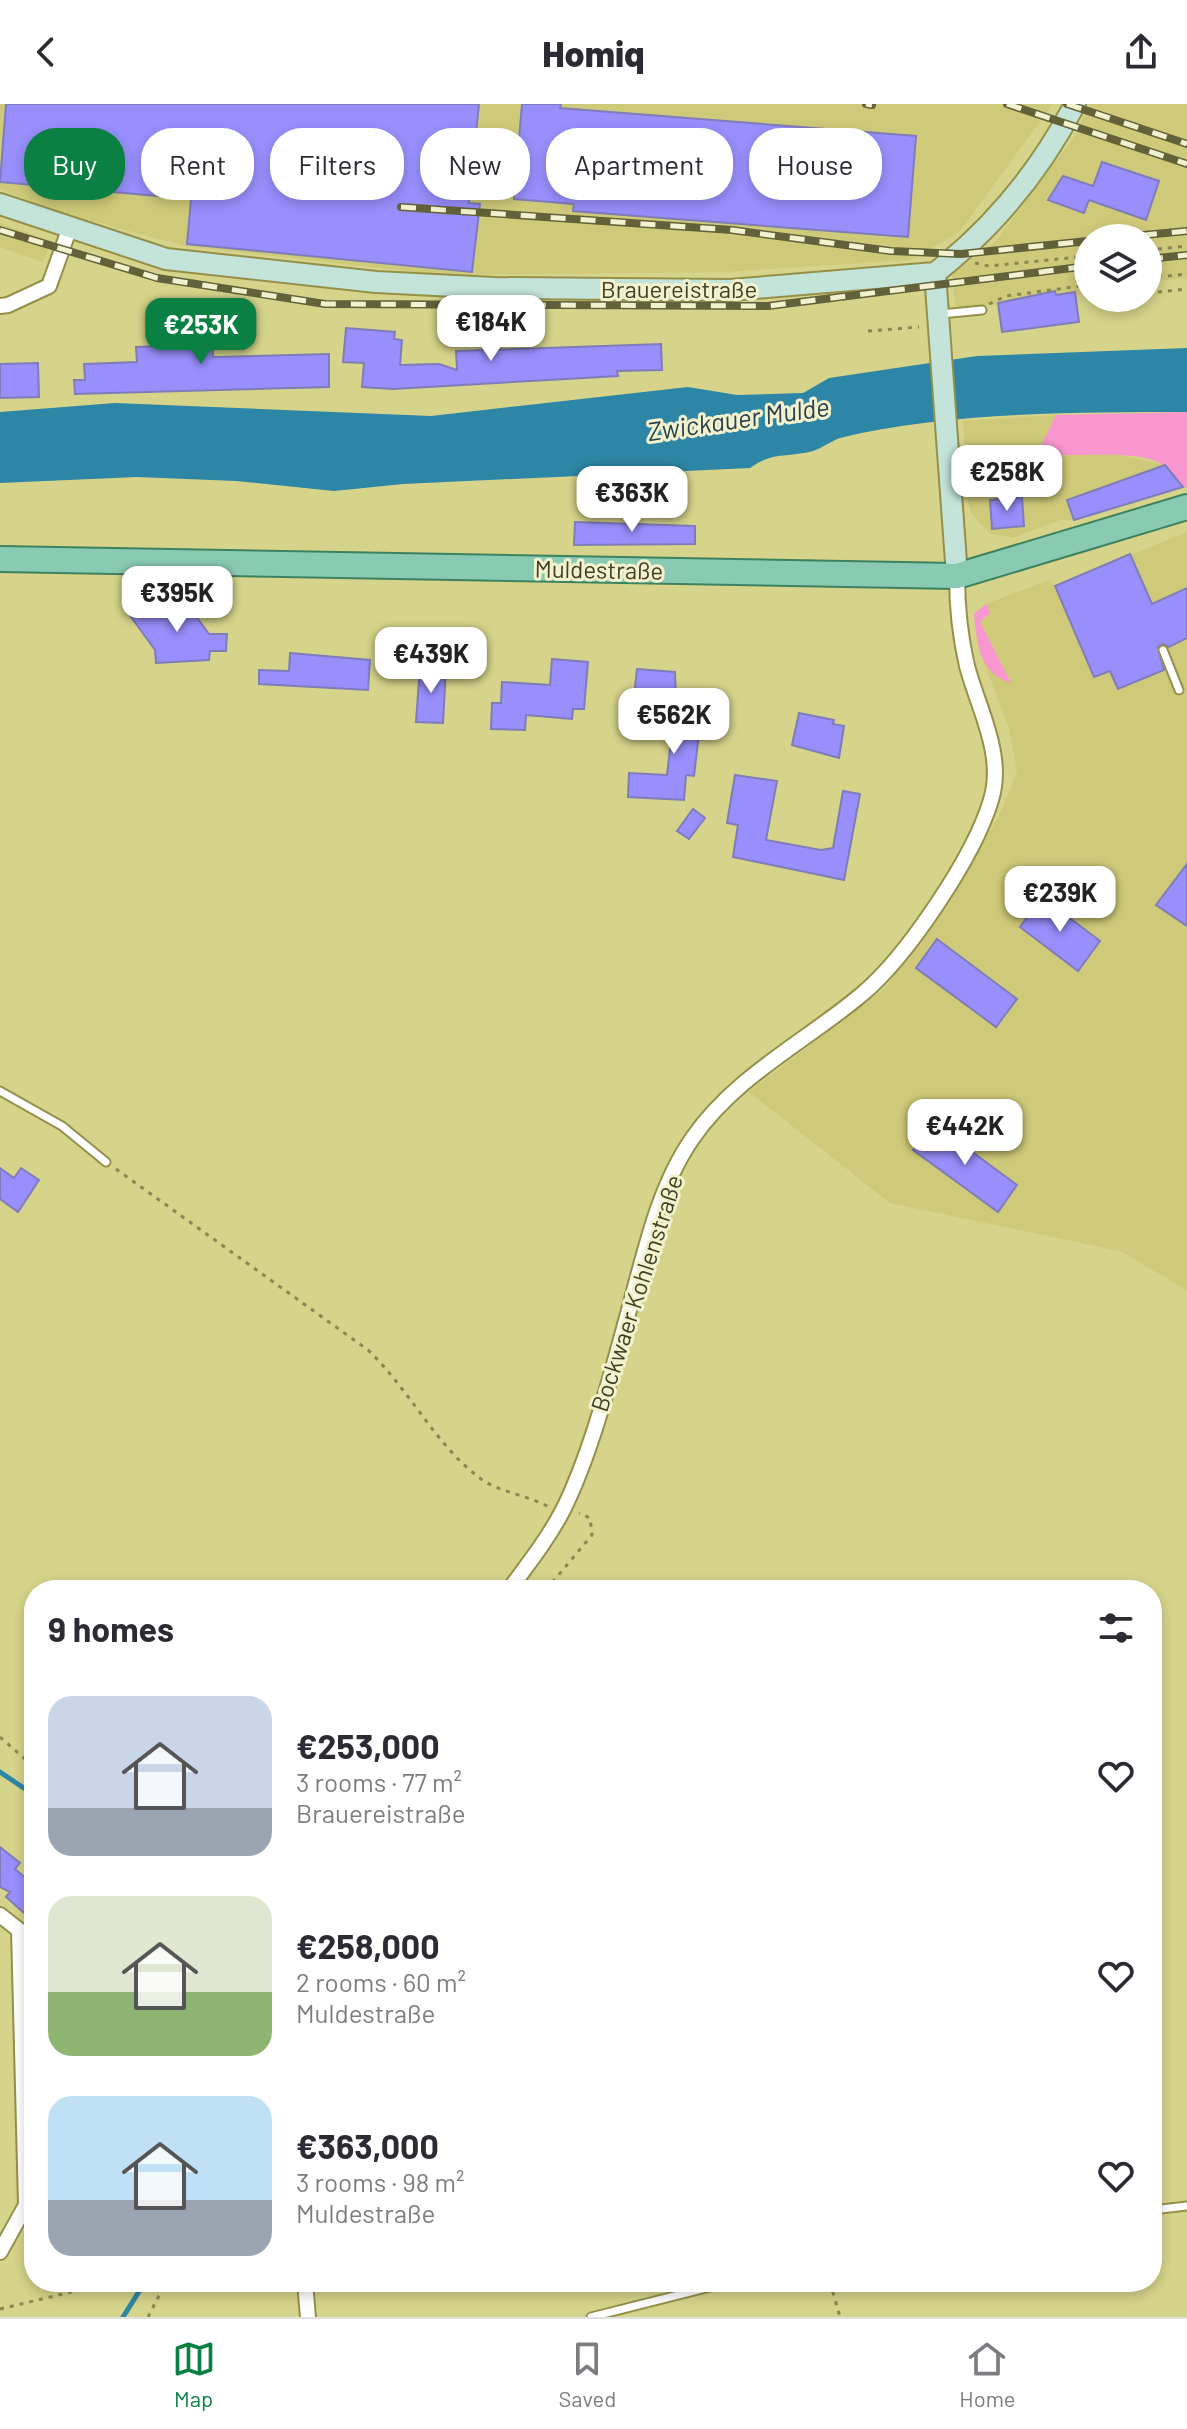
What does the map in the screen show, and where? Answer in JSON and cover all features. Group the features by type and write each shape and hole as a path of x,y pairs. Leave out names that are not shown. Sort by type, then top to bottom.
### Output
{"main road":[{"name":"Muldestraße","path":"0,559 957,576 1187,507"}],"street":[{"path":"957,576 939,327 943,267 992,222 1048,149 1075,104"},
{"name":"Brauereistraße","path":"0,204 166,259 376,282 494,288 730,290 943,267"},
{"path":"0,306 49,286 70,227"},
{"name":"Bockwaer Kohlenstraße","path":"516,1580 561,1513 619,1346 648,1242 671,1178 691,1141 714,1112 750,1078 851,1003 888,970 941,895 983,822 995,778 992,749 967,665 957,614 957,576"},
{"path":"0,1915 19,1930 24,2126"},
{"path":"0,2252 24,2209"},
{"path":"306,2292 308,2317"}],"lane":[{"path":"939,327 982,310"},
{"path":"1163,650 1179,690"},
{"path":"0,1091 62,1126 106,1162"},
{"path":"1162,2209 1187,2206"},
{"path":"591,2317 690,2292"}],"path":[{"path":"1162,249 1187,246"},
{"path":"943,267 1074,257"},
{"path":"1162,277 1187,274"},
{"path":"990,304 1006,296 1074,287"},
{"path":"1162,292 1187,289"},
{"path":"868,331 939,327"},
{"path":"106,1162 368,1350 389,1370 460,1461 484,1481 561,1513 583,1513 590,1518 592,1535 554,1580"},
{"path":"0,1737 24,1758"},
{"path":"0,2309 71,2292"},
{"path":"148,2317 161,2292"},
{"path":"833,2292 840,2317"}],"shaded area":[{"path":"0,104 1053,104 959,232 911,260 725,272 442,275 185,246 59,212 28,200 125,200 125,128 24,128 24,198 0,189"},
{"path":"1090,104 1187,104 1187,278 1162,281 1162,224 1074,224 1074,295 956,310 952,274 995,242 1075,136"},
{"path":"0,223 51,241 43,262 0,247"},
{"path":"1187,412 1187,487 1183,487 1167,468 1141,457 1038,452 1056,415"},
{"path":"1056,415 1038,452 1053,456 1111,453 1165,465 1183,487 1074,520 1060,520 1013,538 989,533 971,513 967,499 963,421"},
{"path":"1187,532 1187,1290 1120,1251 890,1203 749,1092 884,989 944,910 1000,814 1017,772 1009,728 978,647 974,614 986,604 1049,580 1055,586"},
{"path":"986,604 990,613 980,622 1011,683 992,672 982,656 974,614"}],"water":[{"name":"Zwickauer Mulde","path":"1187,348 1187,412 1012,415 923,423 840,438 813,451 774,457 750,468 403,484 334,491 236,481 137,477 0,483 0,412 115,403 431,416 688,387 737,395 803,393 829,378 977,356"}],"building":[{"path":"6,104 479,104 477,128 420,128 420,200 469,200 469,203 480,204 472,272 187,244 191,200 254,200 254,128 141,128 141,195 125,193 125,128 24,128 24,184 0,182"},
{"path":"522,104 561,104 560,108 814,128 749,128 749,200 882,200 882,133 916,136 908,237 573,211 574,204 526,200 530,200 530,128 520,128"},
{"path":"1102,162 1159,181 1146,220 1089,200 1084,213 1048,200 1063,176 1093,186"},
{"path":"1055,291 1056,295 1074,292 1074,312 1078,312 1079,322 1002,332 998,303"},
{"path":"212,315 213,357 329,354 329,387 75,394 74,380 85,380 84,364 137,362 136,347 161,346 161,317"},
{"path":"346,328 395,332 394,339 402,340 400,365 439,364 457,370 456,351 661,344 662,370 617,371 618,376 393,389 362,387 364,363 343,362"},
{"path":"38,363 39,397 0,398 0,364"},
{"path":"1165,465 1183,487 1074,520 1067,500"},
{"path":"1022,497 1024,526 992,529 990,500"},
{"path":"575,522 695,526 695,544 574,545"},
{"path":"1130,554 1152,604 1187,588 1187,638 1169,647 1163,644 1158,647 1164,670 1118,689 1110,671 1094,677 1055,586"},
{"path":"189,584 211,584 210,607 189,607"},
{"path":"124,607 190,608 209,634 227,634 226,651 210,651 209,660 156,663 155,650"},
{"path":"290,653 370,660 368,690 259,684 259,670 289,671"},
{"path":"552,659 588,662 584,709 573,709 572,719 526,715 525,730 491,729 492,703 501,703 502,682 550,685"},
{"path":"420,666 446,668 443,723 416,722"},
{"path":"637,669 675,672 676,700 634,696"},
{"path":"676,697 703,700 694,776 686,775 684,800 628,797 629,773 667,775"},
{"path":"799,713 834,720 833,724 844,726 839,758 792,745"},
{"path":"735,775 777,781 766,840 821,850 833,848 843,791 860,794 844,880 733,857 738,825 727,823"},
{"path":"693,809 705,818 689,839 677,831"},
{"path":"1187,864 1187,926 1156,905"},
{"path":"1042,897 1100,941 1078,971 1020,927"},
{"path":"937,939 1017,999 996,1027 916,968"},
{"path":"933,1123 1017,1185 998,1212 913,1150"},
{"path":"0,1168 14,1178 21,1168 39,1180 18,1212 0,1199"},
{"path":"0,1847 20,1863 15,1869 24,1877 24,1913 6,1897 10,1892 0,1887"}],"waterway":[{"path":"0,1772 24,1788"},
{"path":"123,2317 139,2292"}],"railway":[{"path":"866,104 872,105"},
{"path":"1007,104 1187,164"},
{"path":"1067,104 1187,144"},
{"path":"401,207 732,230 891,251 961,254 1074,242"},
{"path":"0,230 157,278 325,304 768,306 1074,268"},
{"path":"1162,233 1187,231"},
{"path":"1162,258 1187,255"}]}
